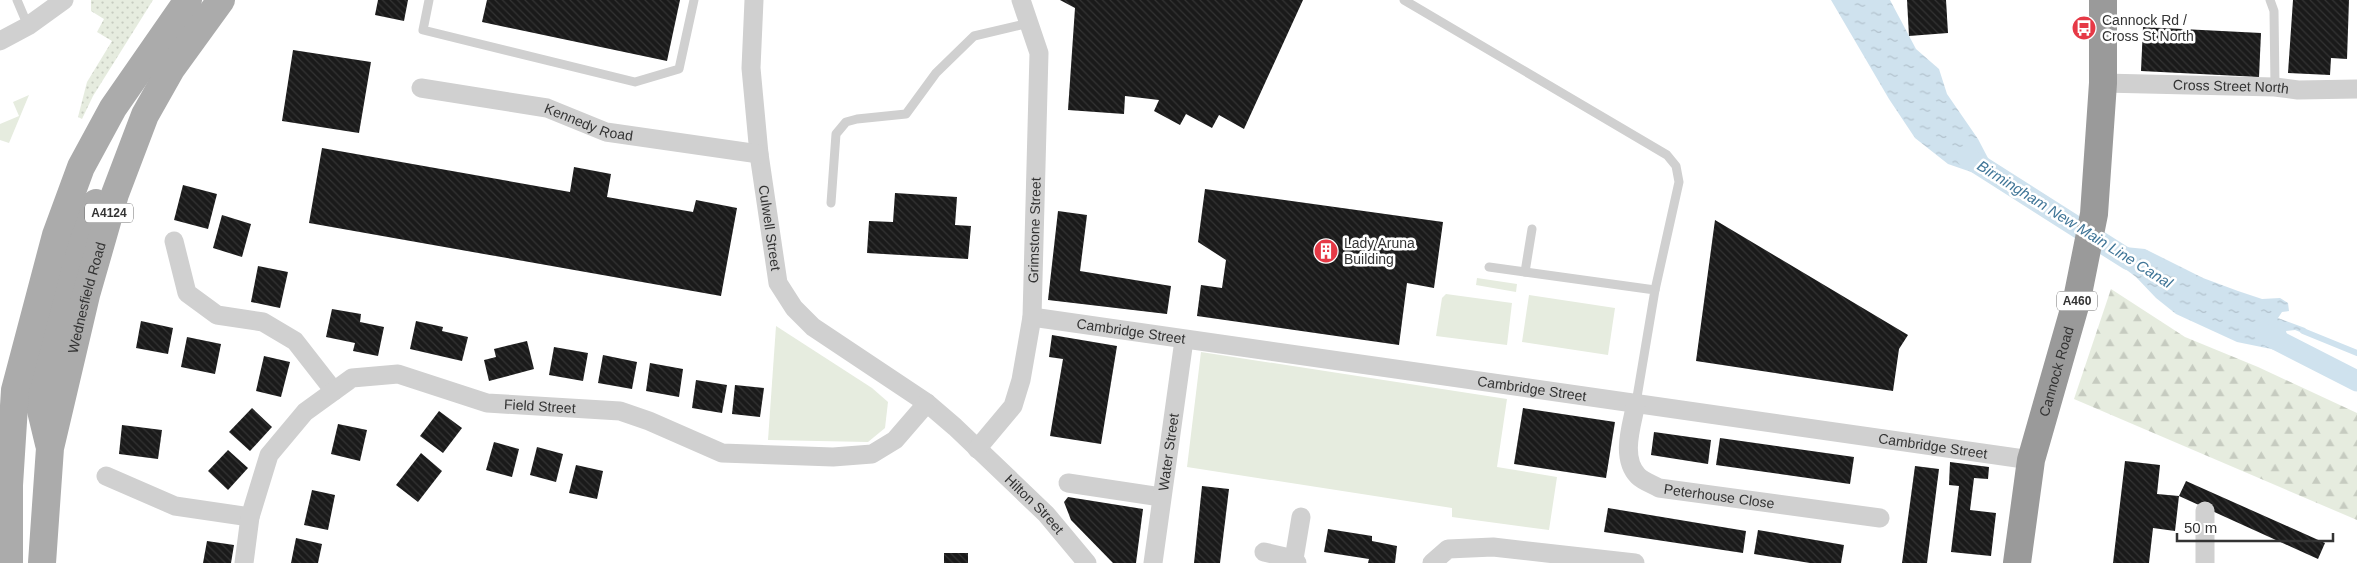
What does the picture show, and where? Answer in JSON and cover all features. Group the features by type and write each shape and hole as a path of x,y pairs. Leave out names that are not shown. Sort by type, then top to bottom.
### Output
{"highway":[{"name":"Cannock Road","path":"2017,563 2031,460 2077,299 2094,214 2103,83 2103,0"}],"main road":[{"name":"A4124","path":"9,563 9,484 17,390 56,235 81,167 113,108 188,0"},
{"name":"Wednesfield Road","path":"42,563 50,448 86,295 115,194 145,115 171,70 221,0"},
{"path":"50,448 17,390 75,256 116,153 145,115"}],"street":[{"path":"0,41 28,26 64,0"},
{"name":"Culwell Street","path":"754,0 752,68 759,154 778,283 794,308 813,327 927,403 977,449"},
{"name":"Grimstone Street","path":"977,449 1013,406 1021,380 1032,317 1038,53 1021,0"},
{"name":"Cross Street North","path":"2103,83 2275,87 2298,90 2357,88"},
{"name":"Kennedy Road","path":"421,88 547,108 606,132 759,154"},
{"path":"174,241 187,293 217,316 263,322 295,341 334,391"},
{"name":"Cambridge Street","path":"1032,317 2031,460"},
{"name":"Water Street","path":"1153,563 1160,497 1184,340"},
{"name":"Field Street","path":"244,563 250,517 269,455 305,412 352,378 398,374 487,403 620,411 649,421 722,453 832,457 872,454 895,440 927,403"},
{"name":"Peterhouse Close","path":"1636,402 1628,449 1630,464 1639,478 1658,488 1880,518"},
{"name":"Hilton Street","path":"977,449 1046,514 1087,563"},
{"path":"106,476 175,506 250,517"},
{"path":"1068,483 1160,497"},
{"path":"2205,511 2205,563"},
{"path":"1264,552 1296,561 1301,517"},
{"path":"1432,563 1448,549 1494,547 1635,563"}],"lane":[{"path":"17,0 28,26"},
{"path":"429,0 423,30 635,82 679,69 694,0"},
{"path":"1404,0 1667,155 1676,166 1679,182 1655,290 1636,402"},
{"path":"2270,0 2274,11 2275,87"},
{"path":"831,203 836,134 846,122 857,119 906,114 936,73 974,36 1029,23"},
{"name":"A4124","path":"113,108 150,37"},
{"path":"1525,272 1532,229"},
{"path":"1489,267 1655,290"}],"green space":[{"path":"91,0 153,0 93,96 82,119 78,117 87,82 112,41 97,32 104,19 91,11"},
{"path":"29,95 9,143 0,140 0,124 19,116 13,102"},
{"path":"1477,278 1517,284 1516,292 1476,285"},
{"path":"2111,289 2185,337 2258,367 2357,413 2357,520 2074,399"},
{"path":"1446,294 1512,303 1507,345 1436,336 1442,298"},
{"path":"1529,295 1615,308 1608,355 1522,342"},
{"path":"776,326 872,388 888,402 885,428 868,442 768,440"},
{"path":"1201,352 1507,399 1497,467 1557,477 1549,530 1452,517 1452,508 1187,467"}],"water":[{"path":"1831,0 1890,0 1916,49 1939,69 1947,94 1978,139 1989,160 1989,172 1977,174 1948,164 1915,138 1889,99"},
{"path":"2105,245 2145,249 2203,278 2238,291 2262,299 2280,298 2288,303 2289,311 2282,312 2278,318 2305,328 2313,337 2295,330 2286,331 2290,347 2276,350 2237,342 2176,314 2156,298 2136,277 2116,262"}],"building":[{"path":"378,0 408,0 404,21 375,15"},
{"path":"487,0 680,0 667,61 482,22"},
{"path":"1060,0 1303,0 1244,129 1219,115 1212,128 1186,114 1180,125 1154,111 1159,100 1125,96 1124,114 1068,110 1075,8"},
{"path":"1907,0 1946,0 1948,33 1909,36"},
{"path":"2293,0 2349,0 2347,59 2331,58 2330,75 2288,73"},
{"path":"2143,27 2261,33 2259,77 2141,71"},
{"path":"293,50 371,62 359,133 282,121"},
{"path":"322,148 570,192 574,167 611,174 607,197 693,212 696,200 737,208 721,296 309,223"},
{"path":"183,185 217,194 208,229 174,220"},
{"name":"Lady Aruna Building","path":"1205,189 1443,222 1434,288 1407,283 1399,345 1197,316 1201,285 1222,288 1226,260 1198,242"},
{"path":"895,193 957,197 955,225 971,226 968,259 867,253 869,221 893,222"},
{"path":"1058,211 1087,215 1080,271 1171,286 1167,314 1048,300"},
{"path":"222,215 251,224 242,257 213,248"},
{"path":"1715,220 1908,335 1899,349 1893,391 1696,361"},
{"path":"258,266 288,272 280,308 251,302"},
{"path":"332,309 361,314 360,322 384,327 378,356 353,351 355,343 326,337"},
{"path":"141,321 173,328 168,354 136,348"},
{"path":"416,321 443,327 442,331 468,337 462,361 410,349"},
{"path":"1052,335 1117,346 1101,444 1050,436 1063,359 1049,357"},
{"path":"187,337 221,344 215,374 181,367"},
{"path":"527,341 534,369 489,381 484,360 496,357 494,349"},
{"path":"554,347 588,353 583,381 549,375"},
{"path":"603,355 637,362 632,389 598,383"},
{"path":"264,356 290,362 281,397 256,391"},
{"path":"650,363 683,369 679,397 646,391"},
{"path":"696,380 727,385 722,413 692,408"},
{"path":"735,385 764,388 760,417 732,414"},
{"path":"252,408 272,427 250,451 229,432"},
{"path":"1523,408 1615,422 1606,478 1514,464"},
{"path":"439,411 462,428 443,453 420,436"},
{"path":"338,424 367,430 360,461 331,454"},
{"path":"122,425 162,430 158,459 119,454"},
{"path":"1654,432 1711,440 1708,464 1651,455"},
{"path":"1720,438 1854,457 1850,484 1716,465"},
{"path":"494,442 519,449 512,477 486,470"},
{"path":"537,447 563,454 556,482 530,475"},
{"path":"228,450 248,468 228,490 208,471"},
{"path":"421,453 442,471 418,502 396,485"},
{"path":"2125,461 2160,465 2157,494 2179,496 2175,531 2153,528 2149,563 2113,563"},
{"path":"1950,462 1989,467 1988,479 1974,478 1970,510 1996,513 1991,556 1951,552 1959,486 1949,485"},
{"path":"576,465 603,471 597,499 569,493"},
{"path":"1915,466 1939,469 1927,563 1902,563"},
{"path":"2186,481 2325,543 2318,559 2179,496"},
{"path":"1202,486 1229,489 1220,563 1194,563"},
{"path":"312,490 335,495 328,530 304,525"},
{"path":"1068,497 1143,509 1136,563 1113,563 1071,520 1064,502"},
{"path":"1608,508 1746,531 1743,553 1604,532"},
{"path":"1328,529 1372,536 1372,541 1397,546 1395,563 1368,563 1369,559 1324,552"},
{"path":"1758,530 1844,545 1841,563 1810,563 1754,554"},
{"path":"296,538 322,544 318,563 291,563"},
{"path":"207,541 234,545 231,563 203,563"},
{"path":"944,553 968,553 968,563 944,563"}],"waterway":[{"name":"Birmingham New Main Line Canal","path":"1967,157 2129,260"},
{"path":"2303,331 2357,353"},
{"name":"Birmingham New Main Line Canal","path":"2265,334 2357,381"}],"place":[{"name":"Cannock Rd / Cross St North","path":"2084,28"},
{"name":"Lady Aruna Building","path":"1326,251"}]}
